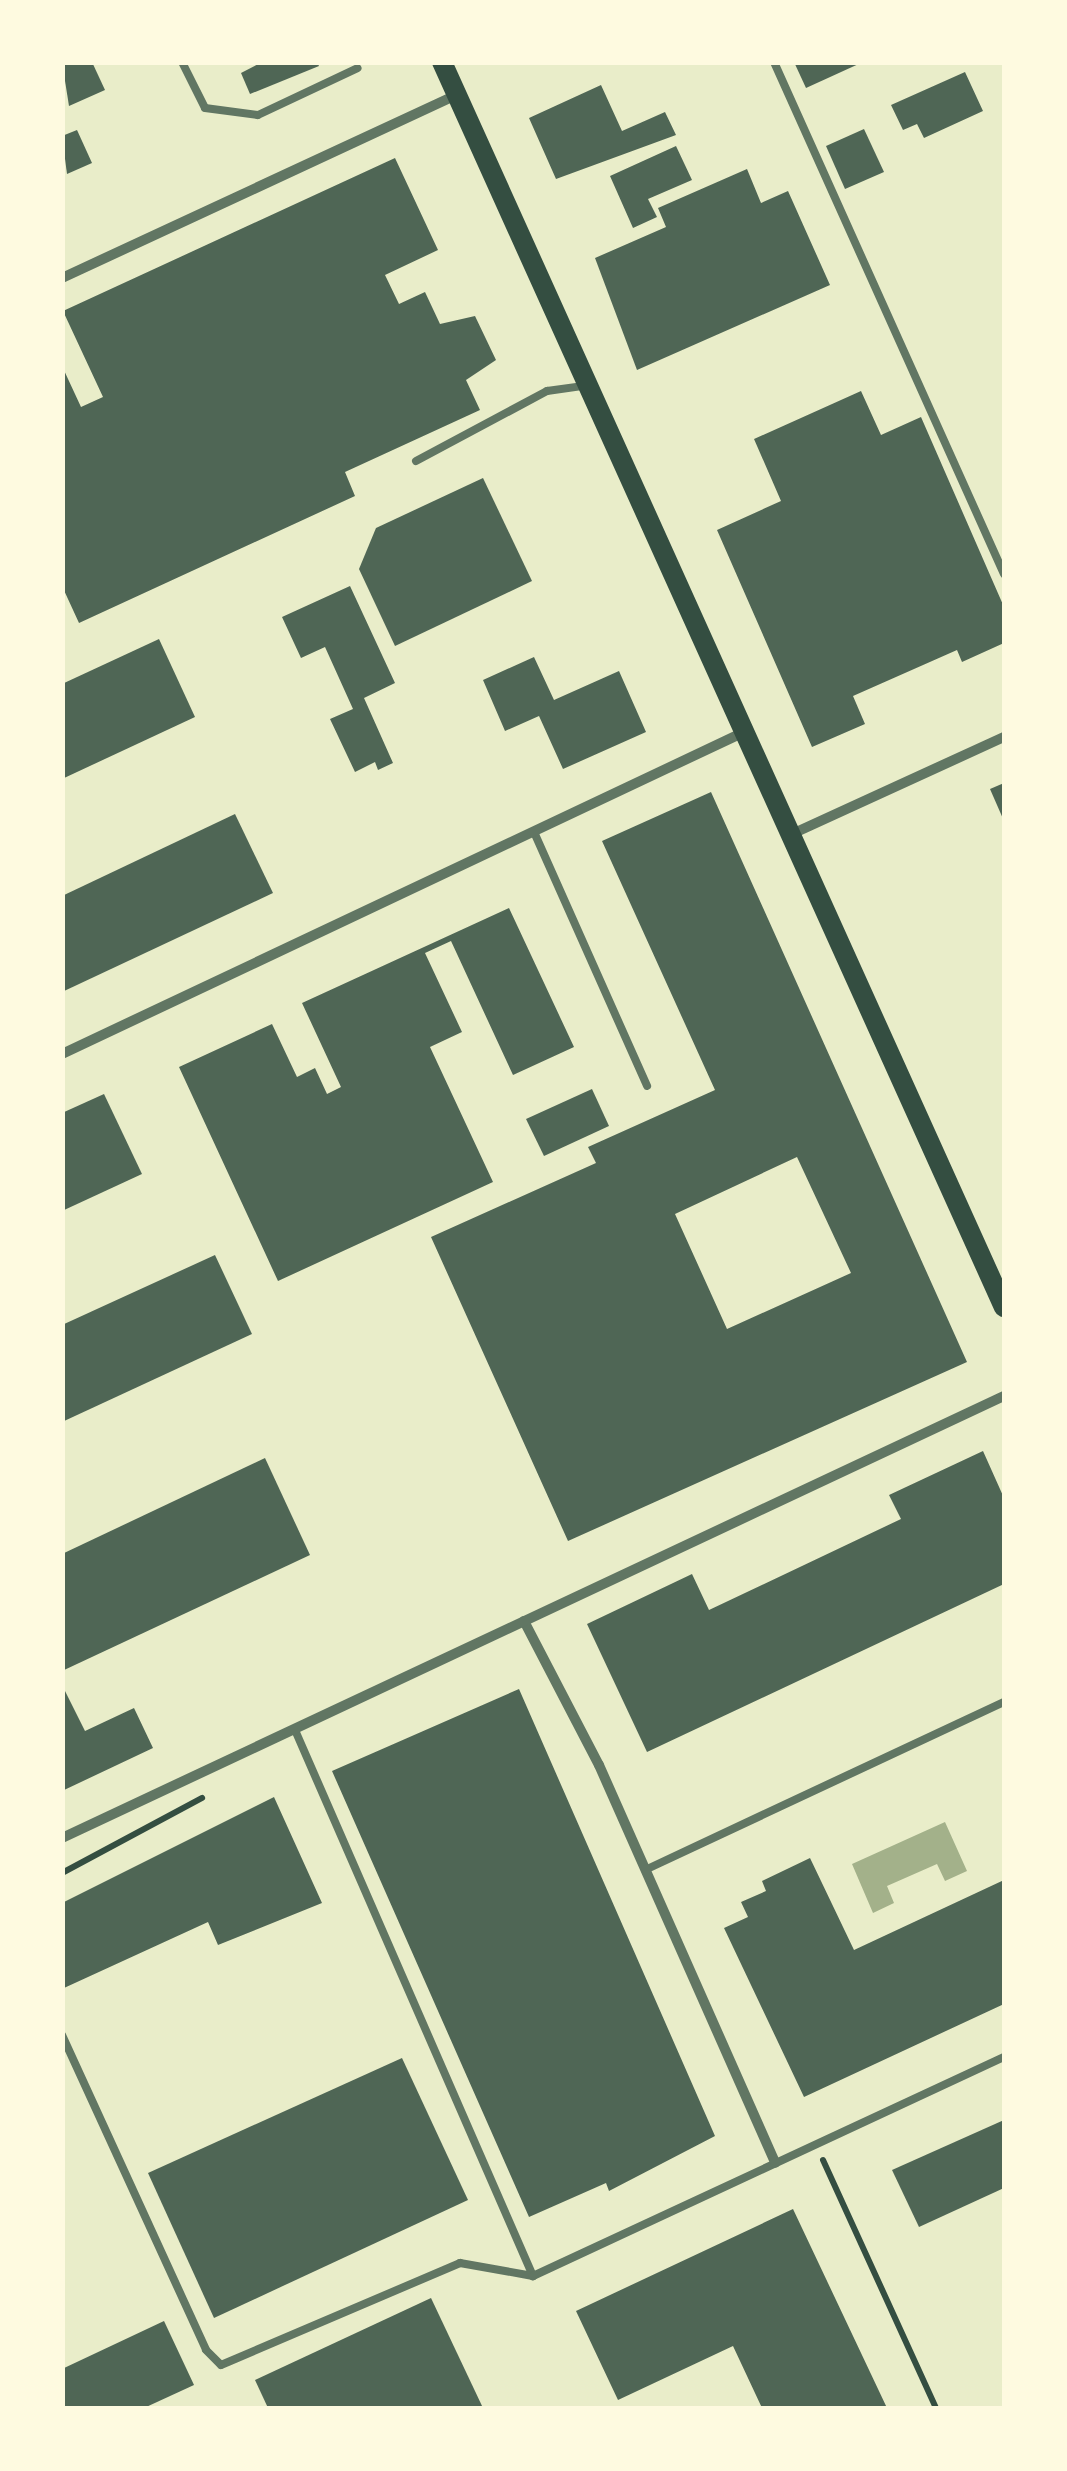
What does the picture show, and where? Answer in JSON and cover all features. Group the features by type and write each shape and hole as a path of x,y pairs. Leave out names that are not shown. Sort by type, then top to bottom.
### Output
{"main road":[{"path":"442,62 1004,1307"}],"street":[{"path":"62,278 456,95"},
{"path":"62,1054 745,732"},
{"path":"792,834 1004,737"},
{"path":"62,1838 1004,1396"},
{"path":"524,1621 644,1870 775,2163"}],"lane":[{"path":"182,62 204,108 258,115 358,68"},
{"path":"774,62 1004,574"},
{"path":"416,462 547,391 588,386"},
{"path":"534,832 647,1086"},
{"path":"644,1870 1004,1702"},
{"path":"295,1730 533,2276"},
{"path":"62,2035 206,2350 220,2365 460,2263 533,2276 1004,2058"}],"path":[{"path":"62,1873 216,1790"},
{"path":"816,2144 936,2408"}],"shaded area":[{"path":"945,1822 967,1871 945,1881 937,1864 887,1886 894,1903 873,1913 852,1864"}],"building":[{"path":"62,62 92,62 105,90 69,106"},
{"path":"262,62 317,62 319,66 250,94 241,73"},
{"path":"794,62 863,62 806,88"},
{"path":"965,72 983,111 924,138 917,124 903,130 891,105"},
{"path":"601,85 622,131 665,112 676,135 556,179 529,118"},
{"path":"864,129 884,172 845,189 826,146"},
{"path":"77,130 92,163 67,174 62,136"},
{"path":"676,146 692,180 648,199 657,217 633,228 610,176"},
{"path":"395,158 438,250 385,275 399,304 425,292 440,324 475,316 496,360 466,380 480,410 345,472 355,496 79,623 62,586 62,366 81,407 103,397 63,311"},
{"path":"747,169 761,203 788,191 830,285 637,370 595,258 666,227 658,208"},
{"path":"861,391 881,435 921,417 1004,607 1004,643 962,662 957,650 853,696 865,724 812,747 717,530 781,501 754,439"},
{"path":"483,478 532,581 395,646 359,569 376,528"},
{"path":"350,586 395,683 364,698 393,763 378,770 375,762 355,772 330,719 353,709 325,647 301,658 282,617"},
{"path":"159,639 195,717 62,779 62,684"},
{"path":"534,657 554,700 619,671 646,732 563,769 539,716 505,731 483,680"},
{"path":"1004,783 1004,821 990,789"},
{"path":"711,792 967,1362 568,1541 431,1237 596,1163 588,1147 715,1090 602,841","holes":["797,1157 851,1273 727,1329 675,1214"]},
{"path":"235,814 273,893 62,992 62,896"},
{"path":"509,908 574,1047 513,1075 451,941 425,953 462,1032 430,1047 493,1182 278,1281 179,1067 272,1024 297,1077 315,1068 327,1094 341,1087 302,1003"},
{"path":"592,1089 609,1126 544,1156 526,1119"},
{"path":"104,1094 142,1174 62,1211 62,1113"},
{"path":"215,1255 252,1334 62,1422 62,1325"},
{"path":"983,1451 1004,1498 1004,1584 647,1752 587,1624 692,1574 709,1610 901,1519 889,1495"},
{"path":"265,1458 310,1555 62,1671 62,1554"},
{"path":"62,1685 85,1731 134,1708 153,1748 62,1791"},
{"path":"519,1689 715,2136 609,2191 606,2183 529,2217 332,1771"},
{"path":"274,1797 322,1903 218,1945 208,1922 64,1988 62,1903"},
{"path":"810,1858 854,1950 1004,1880 1004,2004 804,2097 724,1928 748,1917 741,1902 766,1891 762,1881"},
{"path":"402,2058 468,2200 214,2318 148,2173"},
{"path":"1004,2120 1004,2188 919,2227 892,2170"},
{"path":"793,2209 887,2408 762,2408 733,2346 618,2400 576,2311"},
{"path":"431,2298 483,2408 268,2408 255,2380"},
{"path":"164,2321 194,2385 144,2408 62,2408 62,2369"}]}
